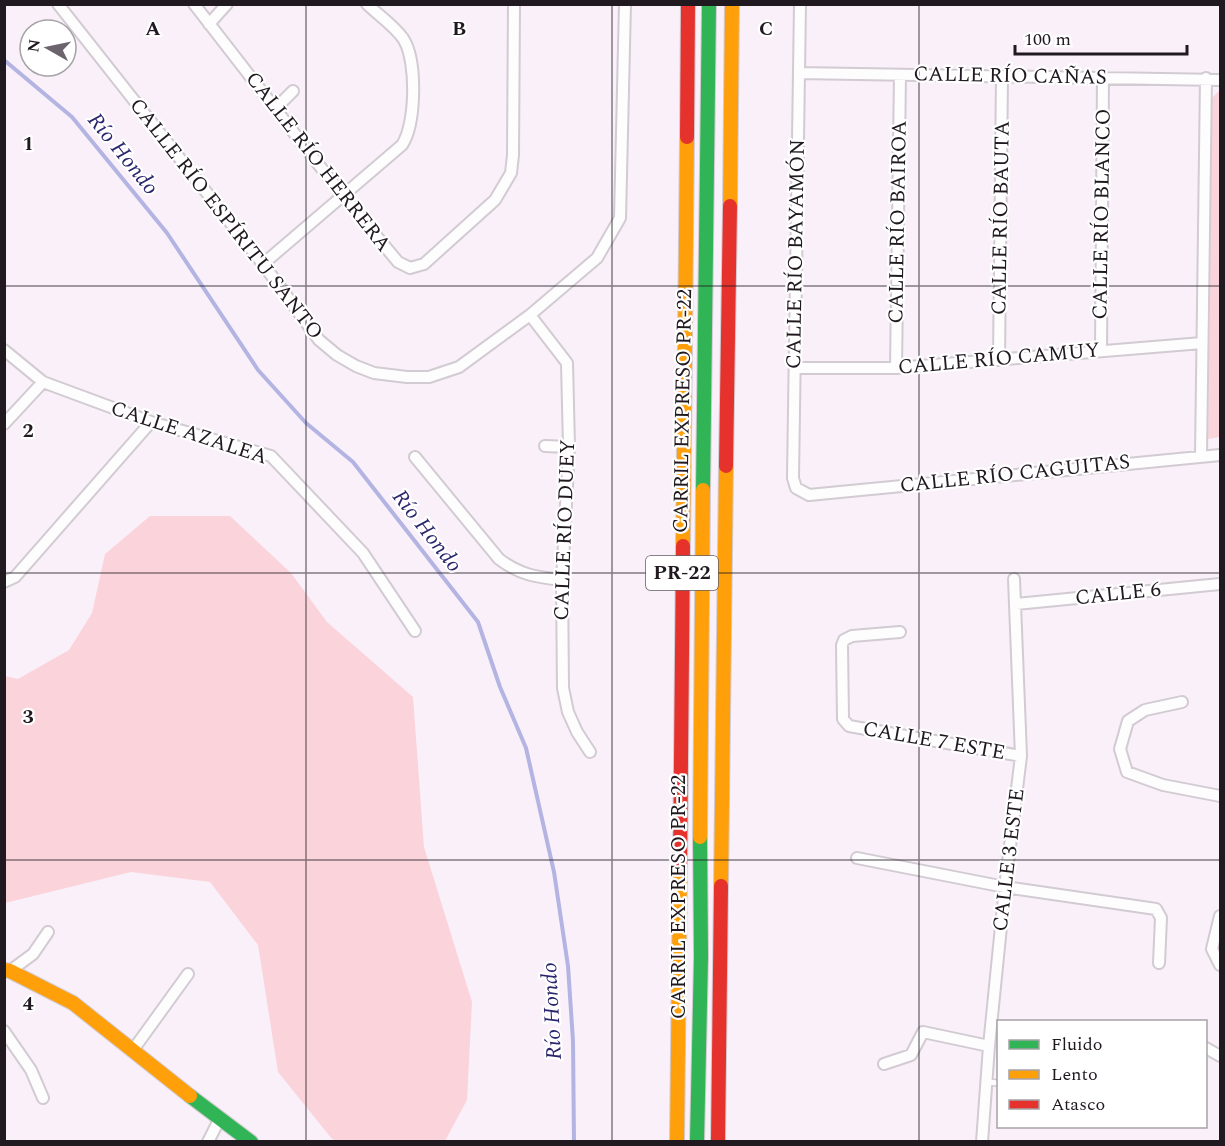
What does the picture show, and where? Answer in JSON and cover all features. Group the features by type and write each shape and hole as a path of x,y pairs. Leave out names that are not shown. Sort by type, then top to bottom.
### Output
{"main road":[{"name":"PR-22","path":"677,1142 688,4"},
{"name":"CARRIL EXPRESO PR-22","path":"697,1142 701,957 700,722 709,4"},
{"name":"PR-22","path":"718,1142 732,4"},
{"path":"7,971 73,1003 219,1120 251,1142"}],"street":[{"name":"CALLE RÍO ESPÍRITU SANTO","path":"58,4 263,264 319,340 337,355 356,366 374,373 392,376 429,376 459,367 530,315 597,258 620,218 625,4"},
{"name":"CALLE RÍO HERRERA","path":"194,4 343,196 398,262 410,268 424,264 495,200 511,173 514,4"},
{"path":"209,24 227,4"},
{"path":"263,264 402,145 408,136 412,88 410,52 402,38 367,4"},
{"name":"CALLE RÍO BAYAMÓN","path":"800,4 793,478 796,489 809,495"},
{"name":"CALLE RÍO CAÑAS","path":"799,73 1221,80"},
{"name":"CALLE RÍO BAIROA","path":"896,368 900,75"},
{"name":"CALLE RÍO BAUTA","path":"999,360 1002,76"},
{"name":"CALLE RÍO BLANCO","path":"1101,351 1104,77"},
{"path":"1202,456 1206,78"},
{"path":"276,108 293,91"},
{"name":"CALLE RÍO DUEY","path":"530,315 567,363 568,447 562,579 563,688 568,712 590,752"},
{"name":"CALLE RÍO CAMUY","path":"795,368 896,368 1202,343"},
{"name":"CALLE AZALEA","path":"4,350 43,382 151,423 271,456 363,553 415,631"},
{"path":"4,424 43,382"},
{"path":"4,582 15,577 151,423"},
{"path":"545,447 568,447"},
{"name":"CALLE RÍO CAGUITAS","path":"809,495 1221,455"},
{"path":"415,457 499,559 510,567 531,576 562,579"},
{"name":"CALLE 3 ESTE","path":"982,1142 993,1082 989,1046 1005,886 1022,756 1014,579"},
{"name":"CALLE 6","path":"1016,604 1221,584"},
{"name":"CALLE 7 ESTE","path":"900,632 852,636 844,640 842,655 845,724 1022,756"},
{"path":"1182,702 1144,710 1128,721 1120,749 1127,772 1162,785 1221,796"},
{"path":"857,858 1005,886 1156,909 1161,918 1159,963"},
{"path":"1221,916 1212,949 1221,965"},
{"path":"7,971 33,954 48,932"},
{"path":"133,1050 188,974"},
{"path":"4,1031 31,1070 43,1098"},
{"path":"884,1064 912,1055 923,1032 989,1046"},
{"path":"1207,1049 1221,1056"},
{"path":"208,1142 219,1120"}],"shaded area":[{"path":"1220,90 1220,437 1208,439 1212,98"},
{"path":"150,516 230,516 291,573 327,622 413,697 424,847 472,1002 467,1100 445,1141 339,1142 332,1139 278,1072 258,945 210,882 131,872 5,903 5,676 18,679 69,650 92,613 105,554"}],"waterway":[{"name":"Río Hondo","path":"4,60 72,117 167,233 258,370 306,423 353,462 478,622 500,687 526,748 554,872 568,966 573,1041 574,1142"}],"traffic: fast":[{"path":"703,490 709,4"},
{"path":"697,1142 701,957 700,837"},
{"path":"190,1096 251,1142"}],"traffic: slow":[{"path":"730,206 732,4"},
{"path":"683,546 687,137"},
{"path":"721,886 726,466"},
{"path":"700,837 703,490"},
{"path":"677,1142 680,867"},
{"path":"4,970 73,1003 190,1096"}],"traffic: jam":[{"path":"687,137 688,4"},
{"path":"726,466 730,206"},
{"path":"680,867 683,546"},
{"path":"718,1142 721,886"}]}
